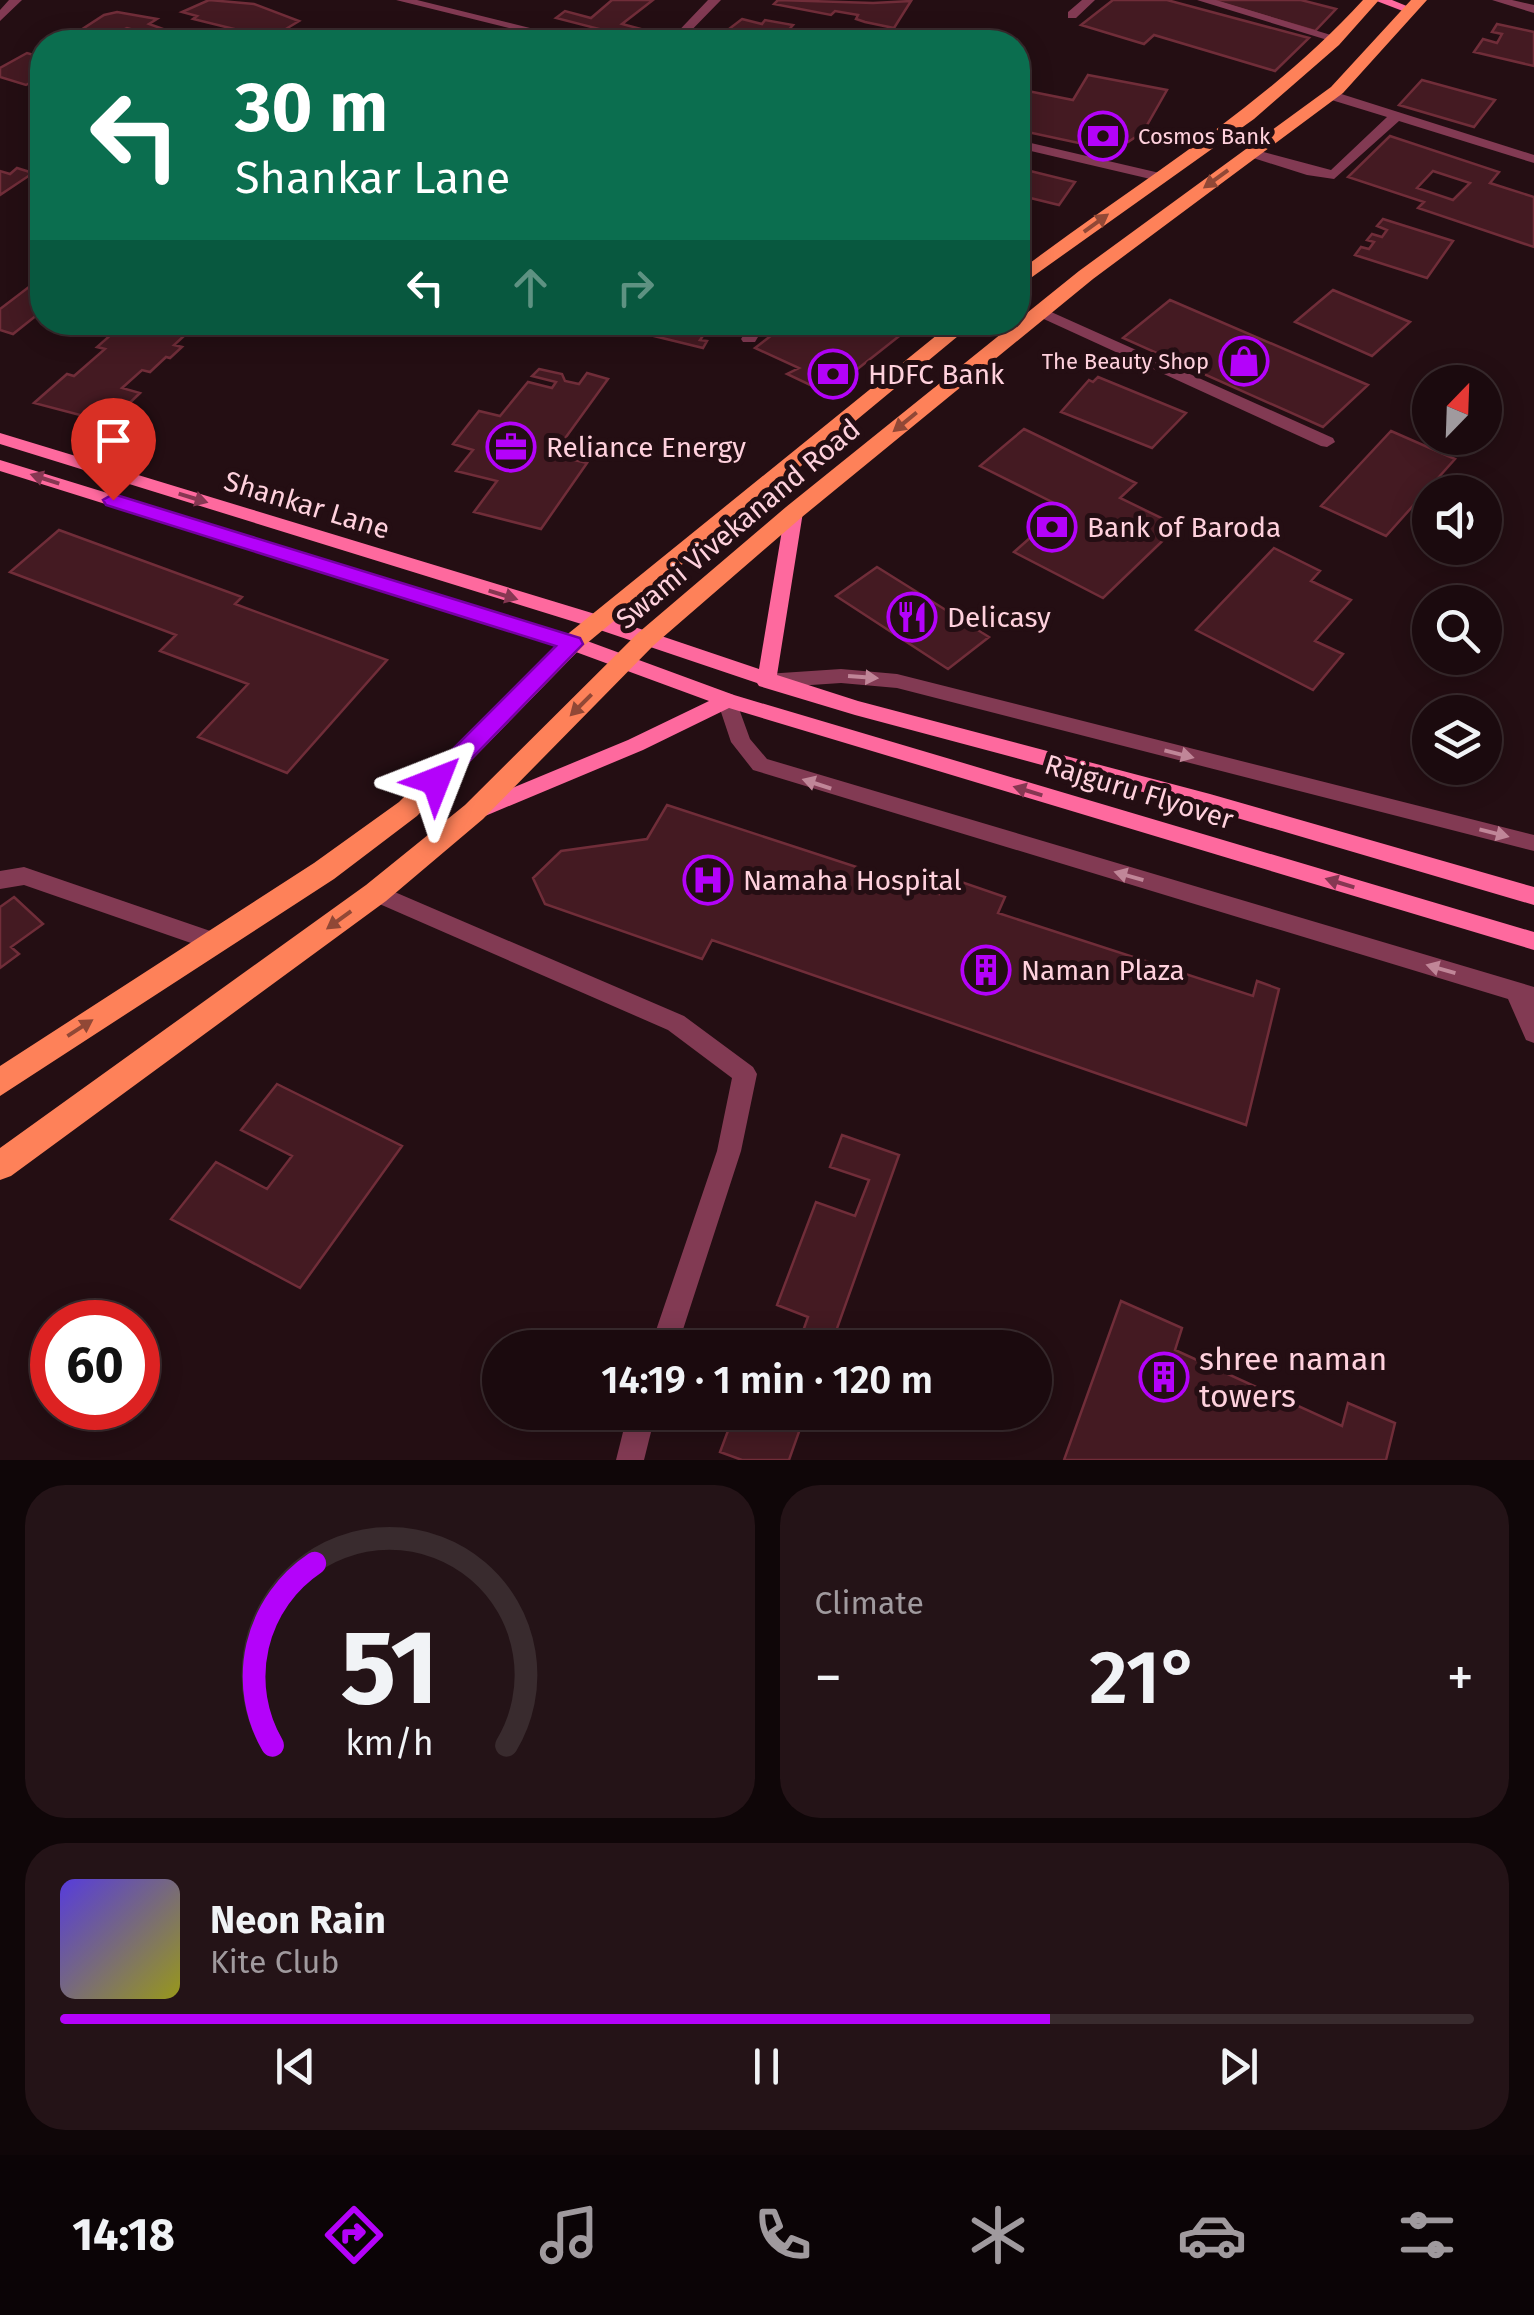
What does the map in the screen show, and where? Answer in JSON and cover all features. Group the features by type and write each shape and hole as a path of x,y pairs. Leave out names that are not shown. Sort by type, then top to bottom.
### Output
{"main road":[{"path":"1030,268 1291,83 1338,40 1370,0"},
{"path":"1380,0 1414,4"},
{"name":"Swami Vivekanand Road","path":"1030,320 1330,95 1367,60 1414,4"},
{"name":"Swami Vivekanand Road","path":"0,1083 324,871 408,808 572,644 950,335"},
{"name":"Swami Vivekanand Road","path":"0,1166 376,893 474,812 646,639 794,512 1012,335"},
{"name":"Shankar Lane","path":"0,438 646,639"},
{"name":"Shankar Lane","path":"0,465 625,661"},
{"path":"766,681 779,622 780,580 794,512"},
{"name":"Rajguru Flyover","path":"646,639 855,708 1210,802 1534,896"},
{"name":"Rajguru Flyover","path":"625,661 727,700 840,735 1534,941"},
{"path":"474,812 599,757 674,730 727,700"}],"street":[{"path":"0,17 16,0"},
{"path":"402,0 529,30"},
{"path":"686,30 715,0"},
{"path":"1072,15 1089,0"},
{"path":"1203,0 1338,40"},
{"path":"1498,0 1534,8"},
{"path":"1330,95 1534,159"},
{"path":"1252,153 1334,175 1396,116"},
{"path":"1030,147 1159,177"},
{"path":"1040,312 1327,442"},
{"path":"749,339 752,335"},
{"path":"766,681 841,676 897,681 1534,843"},
{"path":"727,700 741,742 760,765 1525,994 1534,1033"},
{"path":"0,880 24,876 214,942"},
{"path":"376,893 676,1023 745,1074 730,1151 669,1330"},
{"path":"630,1460 638,1430"}],"building":[{"path":"209,0 254,4 299,21 284,30 238,30 193,19 197,16 182,12"},
{"path":"612,0 653,0 622,24 640,30 603,30 556,18 565,11 591,18"},
{"path":"778,0 911,1 894,28 856,19 858,15 835,11 831,15 774,4"},
{"path":"1113,0 1167,0 1309,38 1275,71 1154,35 1144,44 1081,25"},
{"path":"1210,0 1301,0 1336,9 1315,31"},
{"path":"117,12 157,19 149,24 166,30 81,30 104,15"},
{"path":"742,19 793,25 789,30 728,30"},
{"path":"1497,24 1534,32 1534,66 1474,52 1483,39 1497,43 1502,34 1492,32"},
{"path":"27,53 30,83 0,77 0,68"},
{"path":"1088,75 1167,90 1143,132 1128,142 1088,145 1030,133 1030,91 1073,100"},
{"path":"1422,80 1495,100 1474,127 1399,105"},
{"path":"1390,136 1499,172 1490,183 1534,197 1534,247 1418,208 1424,202 1348,177","holes":["1433,171 1470,183 1453,200 1417,188"]},
{"path":"17,168 30,172 0,195 0,171 10,174"},
{"path":"1030,171 1075,182 1059,205 1030,198"},
{"path":"1383,219 1453,241 1427,278 1355,255 1361,247 1369,249 1374,242 1367,240 1372,234 1382,237 1387,230 1377,226"},
{"path":"30,286 30,321 13,334 0,330 0,309"},
{"path":"1333,290 1410,322 1372,356 1295,322"},
{"name":"The Beauty Shop","path":"1170,300 1368,385 1323,427 1123,338"},
{"path":"111,335 185,335 174,345 182,347 170,358 166,357 150,372 142,370 122,388 140,393 117,415 111,413 103,421 34,403 67,374 74,376 105,349 97,347"},
{"path":"650,335 704,335 700,340 707,341 703,348"},
{"path":"772,335 901,335 827,393 787,374 799,368 755,348"},
{"name":"Reliance Energy","path":"539,369 562,374 565,381 579,384 587,373 608,379 553,455 587,463 541,529 474,512 497,481 456,471 473,450 453,444 479,411 500,416 528,382 552,388 556,382 532,376"},
{"path":"1098,377 1186,413 1152,448 1061,412 1089,380 1093,382"},
{"path":"1024,429 1136,483 1120,498 1178,526 1103,598 1014,552 1064,508 980,466"},
{"path":"1391,431 1412,440 1412,455 1446,455 1455,459 1441,475 1412,475 1412,507 1386,536 1321,506"},
{"path":"59,530 242,597 235,604 387,660 287,773 198,737 248,684 160,651 176,635 10,572"},
{"path":"1274,548 1320,571 1311,581 1351,600 1315,641 1343,654 1313,690 1196,630"},
{"name":"Delicasy","path":"877,567 989,637 948,669 836,596"},
{"name":"Naman Plaza","path":"667,805 939,894 947,877 1005,897 998,913 1253,996 1257,981 1279,989 1246,1125 712,940 702,959 545,904 533,878 561,851 647,839"},
{"path":"14,897 43,924 11,947 19,954 0,968 0,907"},
{"path":"277,1084 402,1146 300,1288 171,1219 216,1162 267,1189 292,1156 241,1130"},
{"path":"842,1135 899,1155 836,1330 803,1330 808,1317 777,1305 816,1202 855,1216 869,1180 830,1167"},
{"name":"shree naman towers","path":"1121,1301 1182,1328 1175,1350 1342,1426 1348,1403 1395,1423 1386,1460 1064,1460"},
{"path":"728,1430 800,1430 789,1460 742,1460 720,1452"}],"place":[{"name":"Cosmos Bank","path":"1103,136"},
{"name":"The Beauty Shop","path":"1244,361"},
{"name":"HDFC Bank","path":"833,374"},
{"name":"Reliance Energy","path":"511,447"},
{"name":"Bank of Baroda","path":"1052,527"},
{"name":"Delicasy","path":"912,617"},
{"name":"Namaha Hospital","path":"708,880"},
{"name":"Naman Plaza","path":"986,970"},
{"name":"shree naman towers","path":"1164,1377"}],"route":[{"path":"113,500 572,644 436,781"}]}
